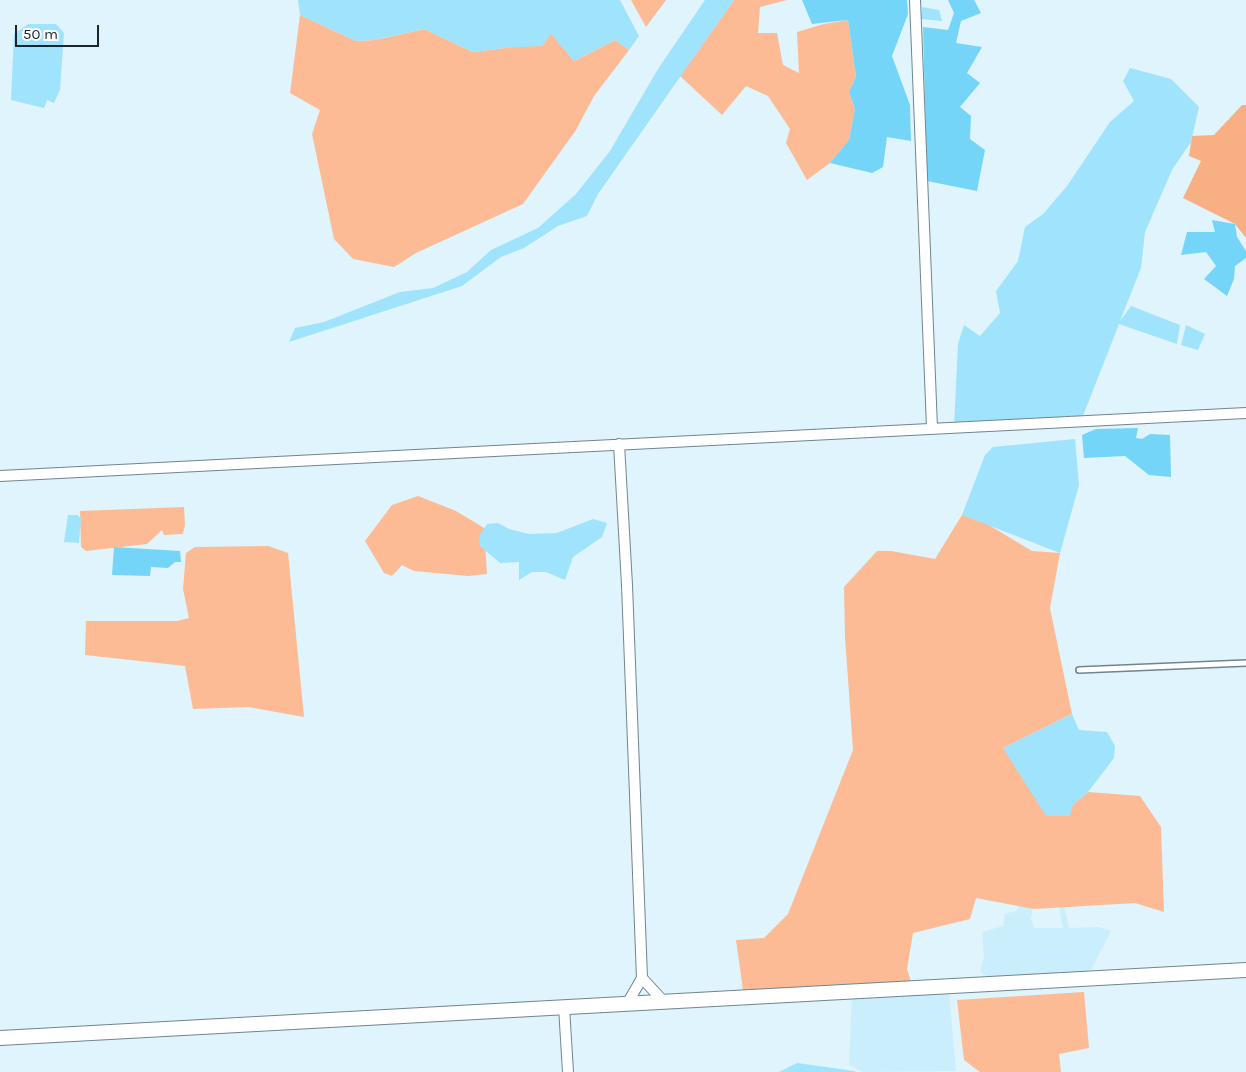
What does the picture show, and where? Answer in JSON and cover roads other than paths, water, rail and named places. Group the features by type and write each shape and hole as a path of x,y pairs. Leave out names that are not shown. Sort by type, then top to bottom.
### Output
{"street":[{"path":"915,0 932,428"},
{"path":"0,476 1246,413"},
{"path":"619,444 627,585 642,978 626,1004"},
{"path":"0,1038 1246,970"},
{"path":"642,978 664,1002"},
{"path":"564,1007 568,1072"}],"lane":[{"path":"1079,670 1246,663"}],"water":[{"path":"298,0 620,0 639,36 629,50 615,40 574,61 551,34 542,46 473,52 424,29 375,40 356,41 300,15"},
{"path":"705,0 734,0 598,194 587,216 558,226 524,248 501,257 462,286 289,342 295,328 324,322 400,292 433,288 467,272 491,250 538,228 576,194 610,151 658,69"},
{"path":"922,7 939,10 942,21 921,19"},
{"path":"28,24 56,24 64,33 60,90 54,103 47,100 44,108 11,100 14,34"},
{"path":"1130,68 1171,79 1199,107 1191,142 1172,170 1145,232 1141,268 1120,321 1131,306 1180,325 1177,344 1119,324 1081,421 954,427 958,344 964,325 980,336 1000,313 996,291 1018,261 1025,227 1043,214 1067,186 1110,122 1134,101 1123,81"},
{"path":"1186,325 1205,334 1198,350 1181,345"},
{"path":"1075,439 1079,485 1060,553 962,515 985,455 993,447"},
{"path":"68,515 77,515 81,518 79,543 64,542"},
{"path":"593,519 607,523 602,537 573,557 565,580 546,572 532,572 519,580 519,562 500,563 480,546 479,536 487,524 498,523 509,529 529,534 557,533"},
{"path":"1072,714 1079,730 1107,732 1115,746 1114,758 1088,792 1073,805 1070,816 1046,816 1003,748"},
{"path":"797,1063 854,1071 856,1072 779,1072"}]}
